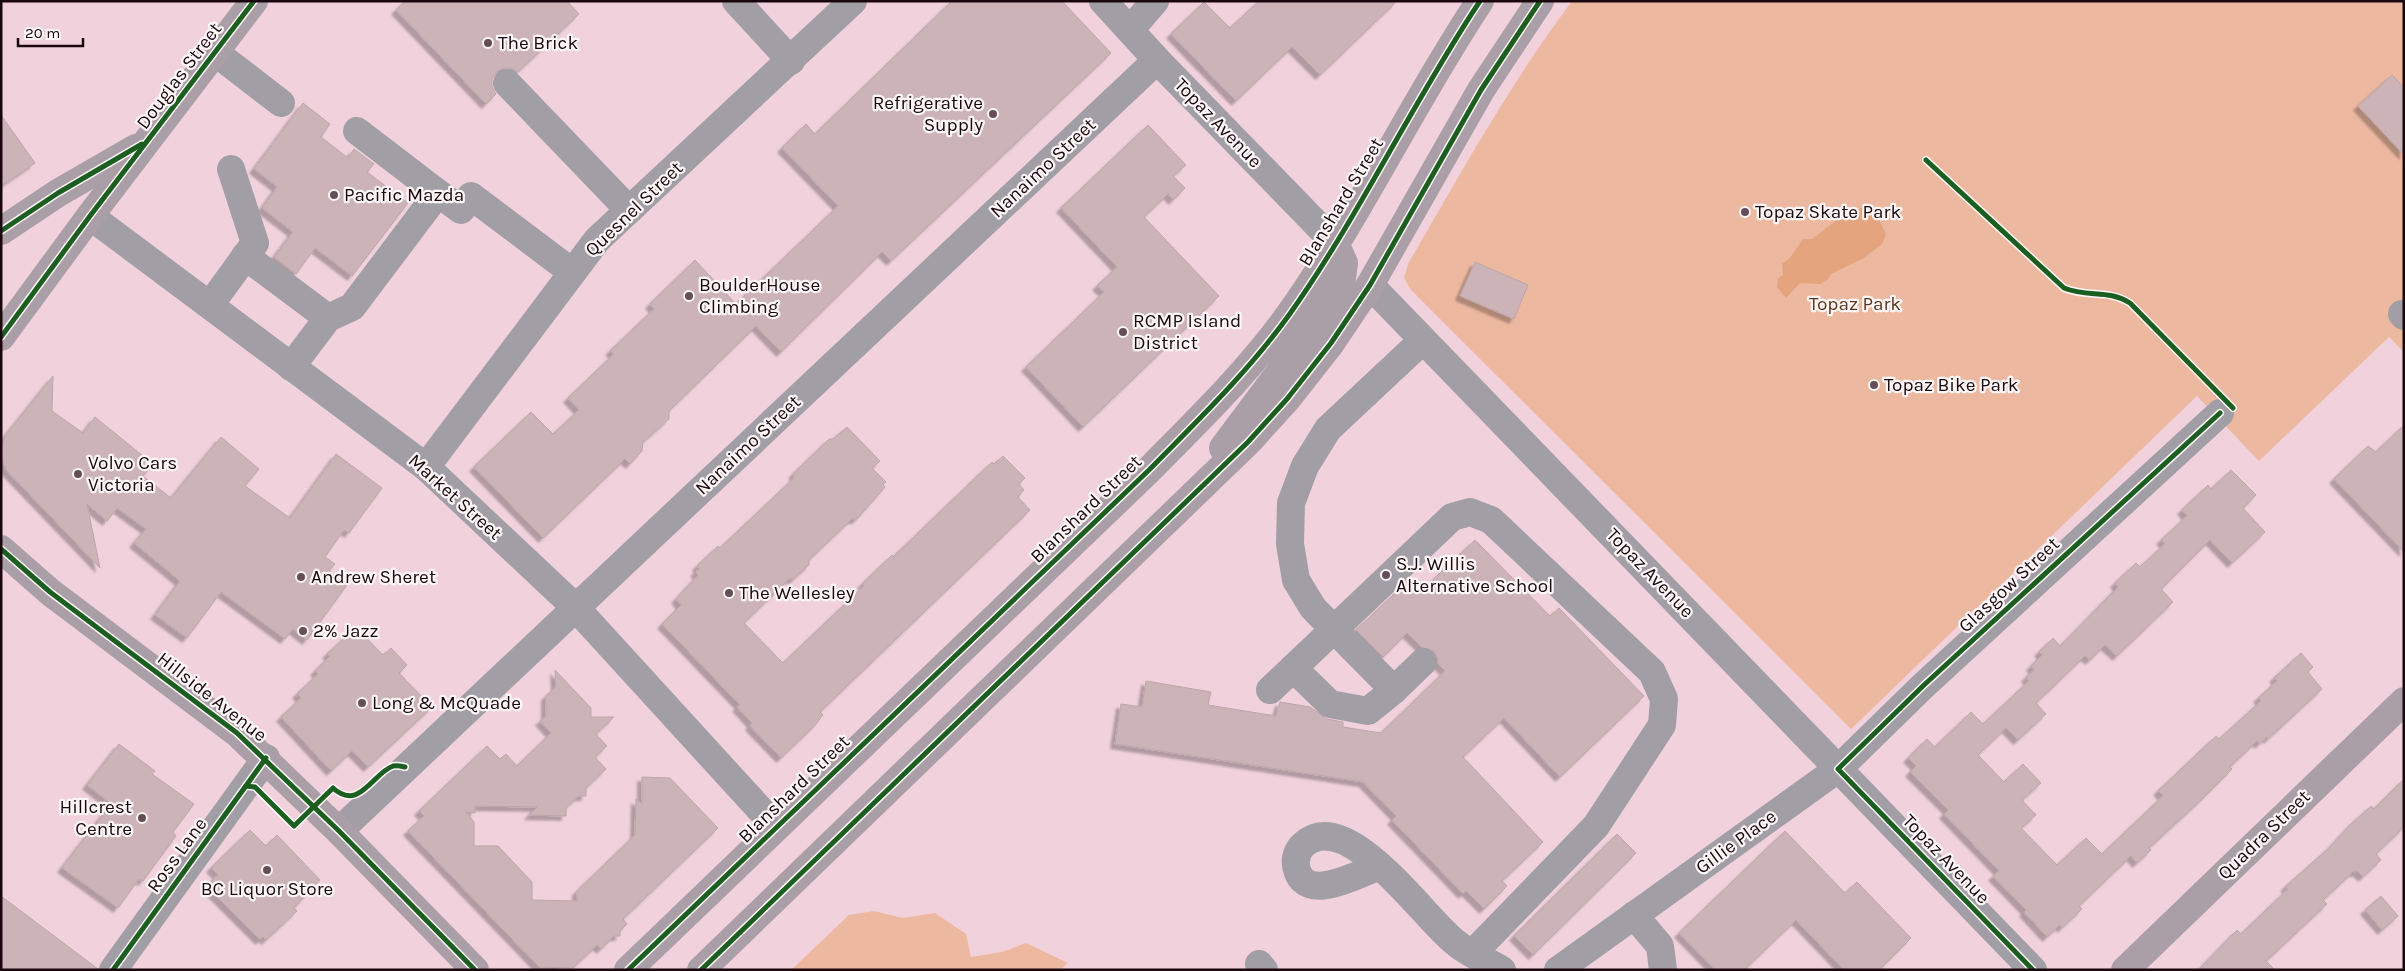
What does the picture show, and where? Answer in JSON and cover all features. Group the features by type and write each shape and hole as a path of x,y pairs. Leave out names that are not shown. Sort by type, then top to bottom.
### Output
{"main road":[{"name":"Douglas Street","path":"1,337 90,216 254,1"},
{"name":"Blanshard Street","path":"628,970 1213,406 1253,361 1288,315 1335,243 1422,94 1480,1"},
{"path":"701,970 1248,442 1287,399 1331,343 1370,285 1481,90 1540,1"},
{"path":"1,231 58,193 148,141"},
{"path":"1182,506 1240,423 1297,350 1342,278 1344,263 1335,243"},
{"name":"Hillside Avenue","path":"1,549 50,592 215,715 266,758 475,970"},
{"name":"Quadra Street","path":"2125,970 2404,701"}],"street":[{"path":"736,1 791,61"},
{"name":"Quesnel Street","path":"426,467 597,240 791,61 853,1"},
{"name":"Topaz Avenue","path":"1103,1 1157,60 1335,243"},
{"path":"1130,30 1155,1"},
{"path":"216,53 281,103"},
{"name":"Nanaimo Street","path":"339,831 1157,60"},
{"path":"507,83 629,210"},
{"path":"357,131 461,210 471,196 572,272"},
{"path":"210,305 255,243 231,169"},
{"path":"291,367 328,318 352,307 438,193"},
{"name":"Market Street","path":"90,216 426,467 575,607 776,827"},
{"path":"245,256 328,318"},
{"name":"Topaz Avenue","path":"1370,285 2033,970"},
{"path":"1394,690 1313,608 1296,580 1290,544 1291,503 1305,466 1328,429 1423,340"},
{"name":"Glasgow Street","path":"1838,769 1924,685 2212,419"},
{"path":"1270,690 1452,516 1470,512 1490,520 1652,672 1664,699 1662,725 1596,826 1473,953"},
{"path":"1293,668 1330,704 1368,711 1394,690 1423,662"},
{"name":"Ross Lane","path":"113,970 266,758"},
{"name":"Gillie Place","path":"1558,970 1838,769"},
{"path":"1380,866 1456,943 1502,970"},
{"path":"1634,915 1660,946 1663,970"}],"green space":[{"name":"Topaz Park","path":"1572,1 2404,1 2404,352 2389,337 2259,461 2197,396 1851,729 1411,290 1404,278 1408,264 1486,130 1549,32"},
{"path":"874,911 903,918 935,913 966,934 971,957 1002,952 1026,943 1068,963 1060,970 791,970 849,915"}],"shaded area":[{"path":"1866,205 1871,209 1873,219 1879,220 1886,234 1882,244 1862,259 1831,274 1828,279 1820,284 1800,283 1786,298 1777,287 1778,278 1783,275 1782,264 1790,258 1803,239 1812,239 1846,213 1848,216"}],"building":[{"name":"The Brick","path":"405,1 567,1 579,14 518,72 511,68 497,71 492,79 492,87 496,94 486,104 396,10"},
{"path":"952,1 1062,1 1111,53 891,261 882,252 781,352 756,326 669,411 669,419 643,442 642,451 630,464 625,459 543,538 474,467 531,412 553,434 579,410 568,398 614,354 610,351 654,309 650,304 695,260 736,304 838,206 782,148 806,124 815,134"},
{"path":"1259,1 1397,1 1320,75 1292,47 1236,101 1171,34 1204,2 1230,28"},
{"path":"2392,75 2404,87 2404,155 2358,106"},
{"name":"Pacific Mazda","path":"303,103 330,124 321,137 348,158 354,149 374,164 367,172 408,203 352,276 315,248 296,274 274,257 293,232 262,208 277,187 254,169"},
{"path":"1,115 35,163 1,186"},
{"name":"RCMP Island District","path":"1148,125 1186,165 1173,176 1185,188 1173,200 1168,194 1144,217 1219,296 1083,427 1026,367 1104,292 1097,286 1117,267 1061,208"},
{"path":"1475,262 1528,285 1514,319 1460,296"},
{"path":"53,376 52,411 83,433 95,417 153,464 143,476 171,498 221,437 259,469 245,486 290,518 336,454 382,488 349,533 344,530 325,557 335,564 329,571 347,585 307,640 293,629 285,639 221,592 187,638 155,615 180,581 134,543 146,529 117,508 107,521 87,504 100,568 7,471 3,462 1,450 5,436"},
{"path":"2404,425 2404,552 2334,479 2368,446 2376,452"},
{"name":"The Wellesley","path":"847,427 880,461 872,468 886,482 883,485 885,487 857,519 852,519 809,560 809,565 794,579 789,579 744,623 783,663 864,586 862,584 892,555 893,557 992,462 994,464 1003,456 1025,478 1019,484 1024,490 1018,497 1030,510 820,712 823,715 815,725 781,758 750,726 752,723 737,707 740,705 662,624 681,605 676,599 698,575 695,572 699,569 697,566 718,546 720,548 794,478 794,473 829,439 833,439"},
{"path":"2231,470 2256,495 2243,508 2265,532 2232,563 2210,540 2161,589 2173,602 2117,656 2105,645 2090,660 2085,656 2036,703 2046,714 2018,740 2006,728 1978,755 2004,782 2023,764 2041,783 2022,800 2036,815 2021,828 2057,865 2086,838 2102,854 2163,796 2158,791 2216,736 2219,739 2261,701 2258,698 2277,681 2274,678 2301,653 2313,667 2308,672 2322,689 2268,739 2267,737 2259,744 2257,741 2230,767 2232,769 2201,800 2149,848 2151,850 2137,863 2131,856 2079,906 2082,909 2062,928 2060,925 2047,937 2024,912 2026,910 1993,876 1999,871 1944,814 1948,810 1910,772 1916,766 1908,758 1927,739 1935,747 1971,712 1983,724 2029,681 2026,677 2034,670 2031,666 2042,655 2039,652 2053,638 2060,646 2118,587 2115,583 2136,563 2140,567 2165,544 2161,540 2187,516 2182,510 2208,485 2211,489"},
{"path":"1475,540 1550,616 1559,608 1644,696 1560,777 1504,718 1463,757 1543,842 1502,881 1507,886 1484,909 1466,891 1463,894 1392,820 1396,816 1363,782 1115,744 1121,704 1142,707 1146,681 1211,692 1208,705 1276,716 1280,702 1310,707 1327,719 1343,722 1343,727 1381,733 1445,671 1438,664 1438,658 1434,651 1421,647 1407,633 1383,657 1356,630 1408,581 1419,593"},
{"name":"Long & McQuade","path":"356,627 383,655 391,648 407,665 399,673 432,707 368,767 352,751 331,771 281,717 301,698 297,694 318,674 315,671 330,656 327,654"},
{"path":"555,670 591,708 591,717 614,717 596,734 607,746 595,757 606,769 586,788 586,796 579,796 566,808 566,816 529,815 537,807 475,806 475,813 466,812 474,822 474,846 498,846 532,882 532,900 577,901 577,891 635,835 636,799 642,804 642,777 670,778 718,828 623,919 627,924 620,931 620,936 614,936 601,949 597,945 573,968 539,967 408,831 424,816 419,811 487,746 500,759 506,754 517,766 551,733 540,721 546,716 546,696 556,687"},
{"name":"Hillcrest Centre","path":"119,744 155,771 152,774 194,804 173,832 176,836 143,881 139,879 118,908 62,868 111,804 87,785"},
{"path":"2404,779 2404,827 2376,854 2381,860 2363,877 2357,871 2355,873 2354,871 2323,900 2327,904 2266,961 2275,970 2198,970 2237,930 2241,934 2288,889 2285,887 2330,847 2350,825 2371,806 2374,809"},
{"path":"250,830 266,846 277,835 320,880 294,908 297,911 266,940 263,937 260,940 206,886 218,875 211,868"},
{"path":"1785,831 1845,893 1857,882 1911,938 1879,970 1844,970 1796,920 1744,970 1715,970 1679,933"},
{"path":"1617,834 1636,853 1533,955 1514,936"},
{"path":"1,896 98,969 98,970 1,970"},
{"path":"2381,896 2398,916 2382,930 2365,910"}],"cycle path":[{"path":"1,337 90,216 254,1"},
{"path":"628,970 1149,470 1240,376 1289,315 1315,277 1363,199 1431,79 1480,1"},
{"path":"701,970 1248,442 1287,399 1331,343 1370,285 1481,90 1540,1"},
{"path":"1,231 58,193 142,144"},
{"path":"1926,160 2064,288 2081,293 2114,296 2130,303 2233,408"},
{"path":"2033,970 1838,769 1924,685 2220,413"},
{"path":"1,549 50,592 237,733 339,831 475,970"},
{"path":"113,970 266,758"},
{"path":"246,786 255,787 294,826 333,788 342,794 351,796 365,789 393,766 405,767"}],"place":[{"name":"The Brick","path":"488,43"},
{"name":"Refrigerative Supply","path":"993,114"},
{"name":"Pacific Mazda","path":"334,195"},
{"name":"Topaz Skate Park","path":"1745,212"},
{"name":"BoulderHouse Climbing","path":"689,296"},
{"name":"RCMP Island District","path":"1123,332"},
{"name":"Topaz Bike Park","path":"1874,385"},
{"name":"Volvo Cars Victoria","path":"78,474"},
{"name":"S.J. Willis Alternative School","path":"1386,575"},
{"name":"Andrew Sheret","path":"301,577"},
{"name":"The Wellesley","path":"729,593"},
{"name":"2% Jazz","path":"303,631"},
{"name":"Long & McQuade","path":"362,703"},
{"name":"Hillcrest Centre","path":"142,818"},
{"name":"BC Liquor Store","path":"267,870"}]}
